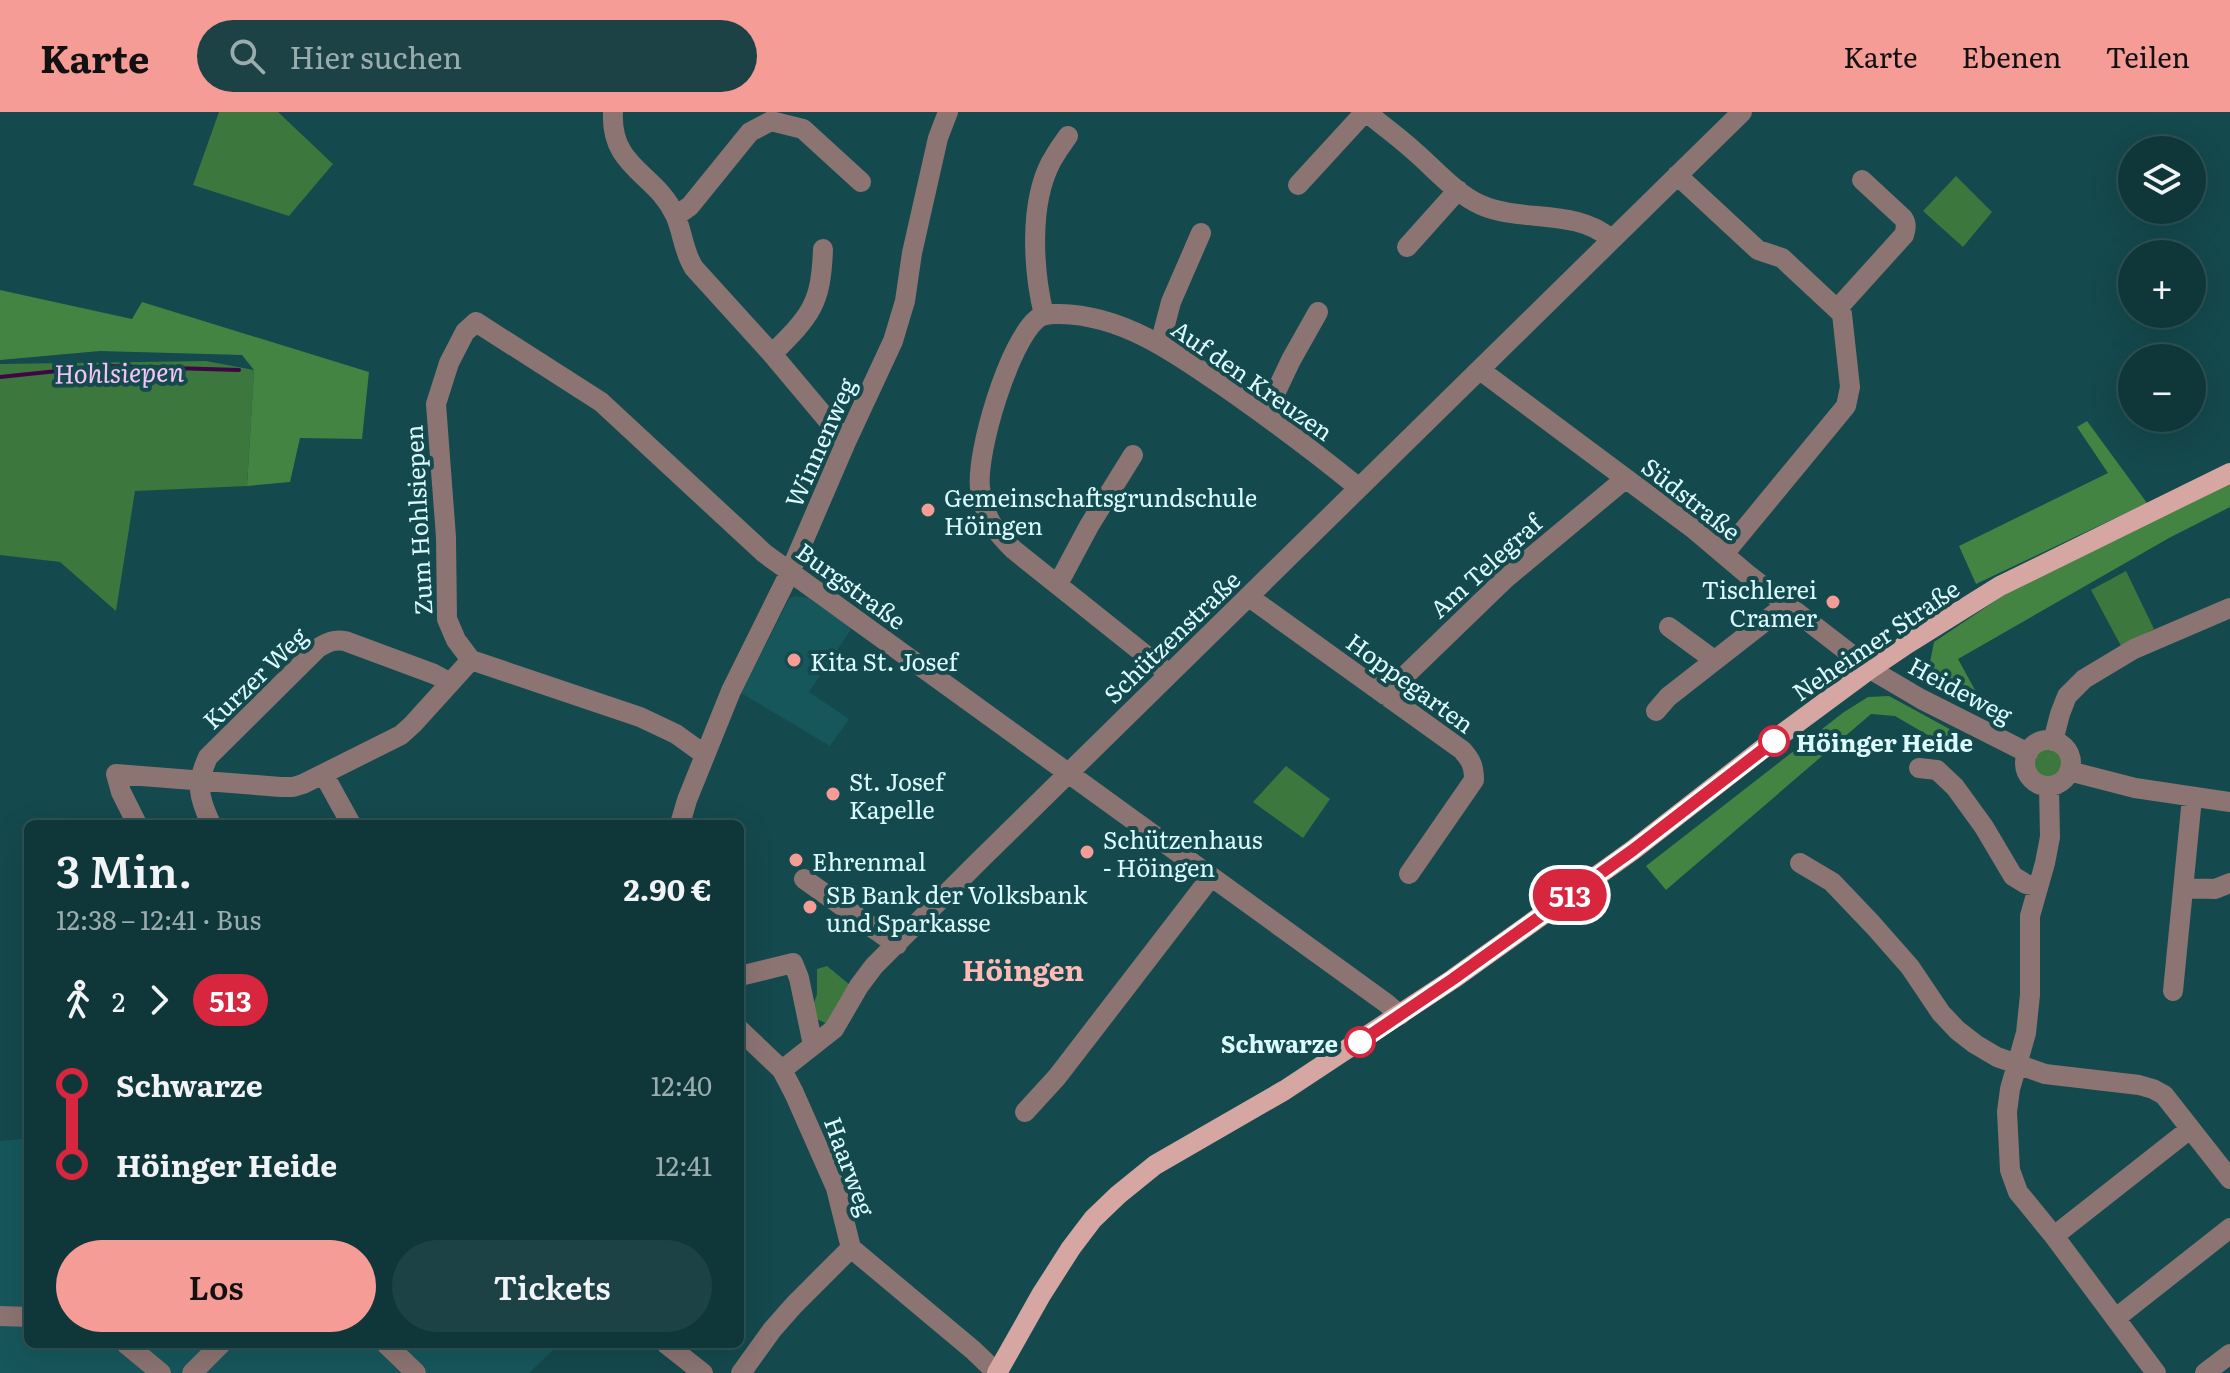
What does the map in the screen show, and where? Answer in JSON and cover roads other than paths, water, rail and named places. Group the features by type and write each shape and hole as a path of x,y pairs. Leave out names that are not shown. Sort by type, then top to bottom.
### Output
{"main road":[{"name":"Neheimer Straße","path":"997,1373 1041,1295 1093,1219 1155,1165 1285,1090 1400,1015 1633,850 1870,669 2000,586 2230,473"}],"street":[{"path":"613,112 614,132 620,149 664,197 676,216 687,257 694,268 846,442"},
{"name":"Winnenweg","path":"681,820 731,691 790,572 893,341 900,322 938,138 948,112"},
{"path":"1298,185 1366,112 1470,199 1493,210 1585,223 1611,239"},
{"name":"Schützenstraße","path":"782,1070 834,1029 874,966 1168,673 1677,175 1733,115"},
{"path":"676,216 690,206 750,132 771,121 803,129 861,182"},
{"path":"1068,136 1050,163 1039,198 1036,245 1039,295 1044,315 1027,332 1004,379 983,445 980,487 984,508 993,528 1014,550 1168,673"},
{"path":"1677,175 1758,250 1782,258 1842,314 1850,387 1846,406 1724,554"},
{"path":"1838,308 1906,230 1903,218 1862,180"},
{"path":"1407,247 1458,190"},
{"path":"1160,344 1171,302 1201,233"},
{"path":"772,354 800,326 813,306 822,274 823,249"},
{"path":"1265,415 1318,312"},
{"name":"Auf den Kreuzen","path":"1044,315 1087,317 1160,344 1265,415 1359,488"},
{"name":"Burgstraße","path":"436,404 449,363 465,332 476,322 601,402 764,553 1400,1015"},
{"name":"Südstraße","path":"1480,370 1695,530 1870,669"},
{"name":"Zum Hohlsiepen","path":"436,404 446,537 447,619 456,640 471,660"},
{"path":"1058,584 1133,455"},
{"name":"Am Telegraf","path":"1385,695 1505,579 1625,479"},
{"name":"Hoppegarten","path":"1249,597 1462,750 1470,759 1474,780 1409,874"},
{"path":"1656,711 1668,697 1787,604"},
{"path":"2156,1373 2018,1192 2010,1170 2007,1112 2010,1089 2026,1033 2030,995 2030,916 2050,837 2049,786 2062,782 2069,771 2069,756 2060,744 2053,741 2067,696 2084,679 2134,649 2230,608"},
{"path":"1669,627 1714,660"},
{"name":"Kurzer Weg","path":"200,781 208,757 318,648 332,640 345,641 449,682"},
{"path":"135,820 116,774 293,787 324,775 401,735 471,660 640,717 676,734 705,755"},
{"name":"Heideweg","path":"1870,669 1932,705 2028,753"},
{"name":"Heideweg","path":"2049,786 2036,783 2025,766 2028,753 2038,743 2053,741"},
{"path":"1919,768 1937,770 1955,787 1984,827 2013,876 2026,884 2038,886"},
{"path":"2069,771 2135,788 2230,802"},
{"path":"324,775 349,820"},
{"path":"200,781 200,800 209,820"},
{"path":"2173,991 2192,798"},
{"path":"1800,863 1832,882 1873,925 1910,967 1929,997 1957,1030 1997,1057 2018,1066 2045,1074 2139,1085 2164,1095 2230,1179"},
{"path":"1025,1112 1057,1077 1211,877"},
{"path":"804,879 897,945"},
{"path":"2184,888 2215,889 2230,883"},
{"path":"744,975 793,963 813,1045"},
{"name":"Haarweg","path":"744,1034 782,1070 836,1188 851,1248 997,1373"},
{"path":"2054,1236 2190,1129"},
{"path":"2116,1318 2230,1228"},
{"path":"741,1373 772,1330 851,1248"},
{"path":"0,1316 24,1317"},
{"path":"131,1348 161,1373"},
{"path":"192,1373 217,1348"},
{"path":"390,1348 416,1373"},
{"path":"671,1348 703,1373"},
{"path":"2205,1373 2230,1354"}],"waterway":[{"name":"Hohlsiepen","path":"0,377 105,366 239,370"}],"place":[{"name":"Gemeinschaftsgrundschule Höingen","path":"928,510"},
{"name":"Tischlerei Cramer","path":"1833,602"},
{"name":"Kita St. Josef","path":"794,660"},
{"name":"Höinger Heide","path":"1774,741"},
{"name":"St. Josef Kapelle","path":"833,794"},
{"name":"Schützenhaus - Höingen","path":"1087,852"},
{"name":"Ehrenmal","path":"796,860"},
{"name":"SB Bank der Volksbank und Sparkasse","path":"810,907"},
{"name":"Schwarze","path":"1360,1042"}],"district":[{"name":"Höingen","path":"1023,969"}]}
